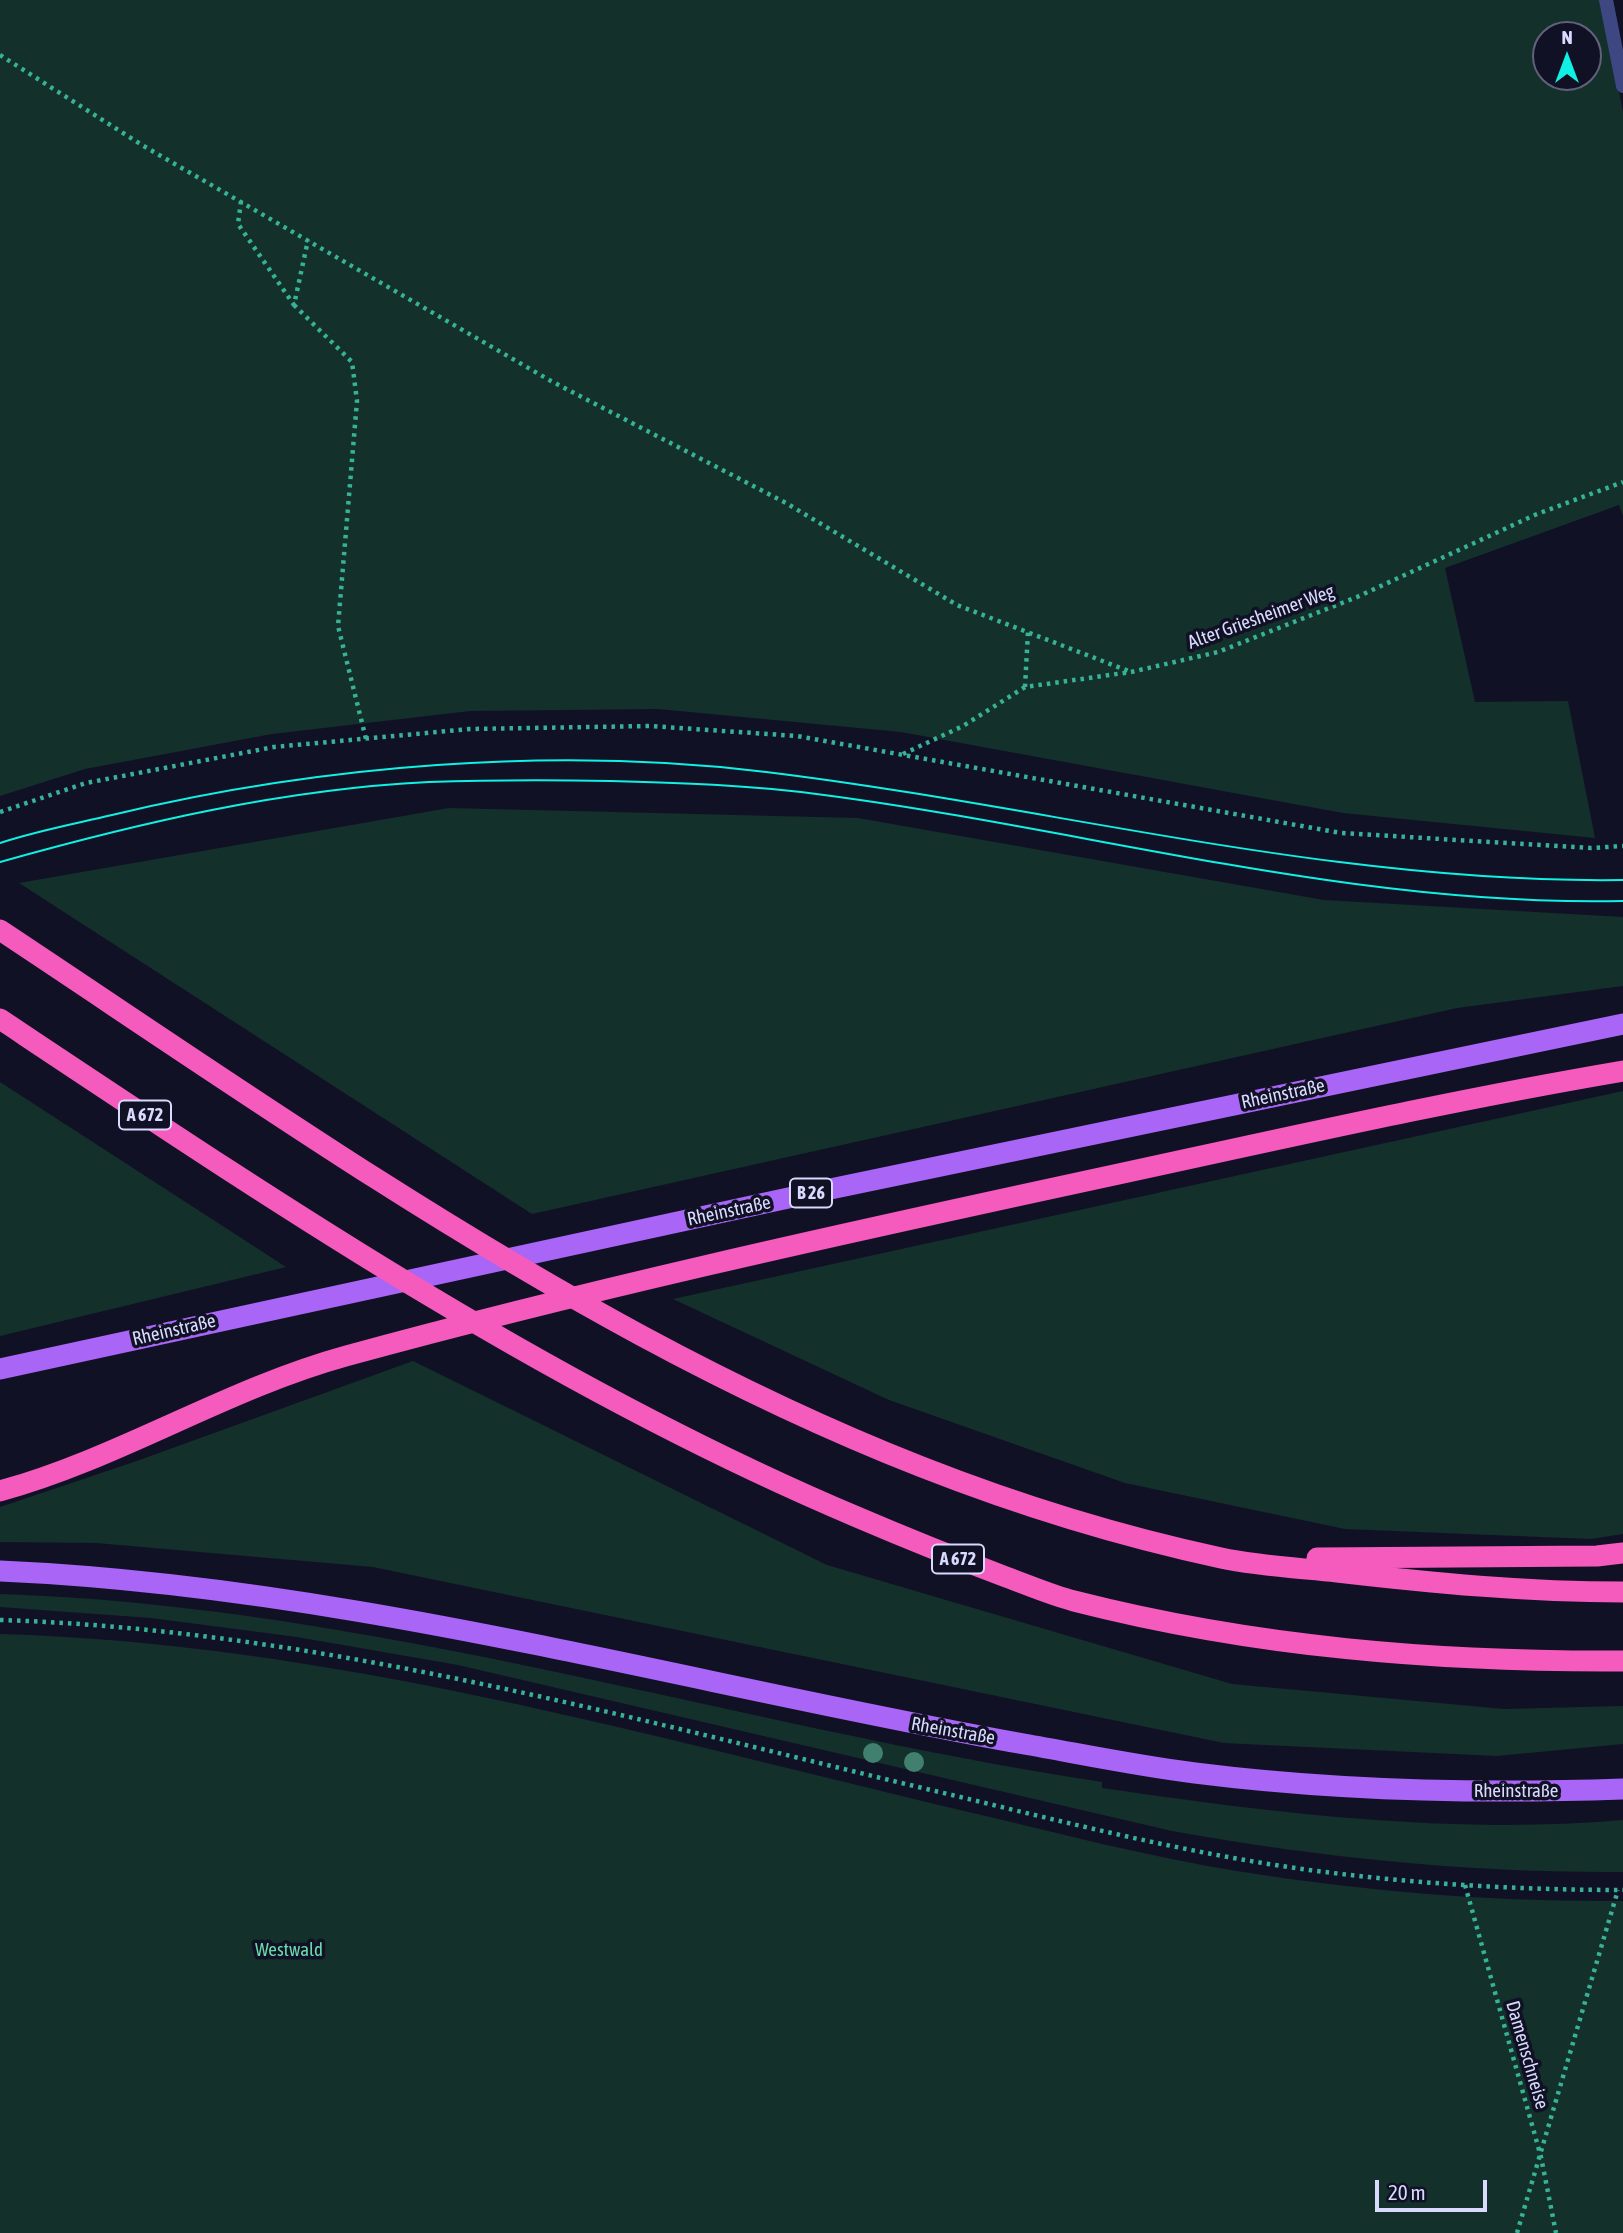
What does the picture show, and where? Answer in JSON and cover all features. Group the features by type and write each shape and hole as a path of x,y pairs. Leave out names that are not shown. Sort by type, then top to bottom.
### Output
{"highway":[{"path":"0,930 385,1187 472,1241 702,1369 831,1432 969,1486 1065,1518 1225,1559 1403,1580 1567,1592 1623,1592"},
{"name":"A 672","path":"0,1019 291,1212 587,1388 772,1481 938,1551 1068,1600 1208,1632 1353,1652 1531,1662 1623,1661"},
{"path":"0,1491 37,1481 98,1456 225,1397 341,1357 725,1261 1340,1126 1623,1071"},
{"path":"1225,1559 1597,1556 1623,1553"}],"main road":[{"name":"Rheinstraße","path":"0,1369 721,1213 1623,1024"},
{"name":"Rheinstraße","path":"0,1571 93,1577 280,1597 474,1632 872,1717 1192,1773 1308,1785 1418,1791 1524,1793 1623,1789"}],"street":[{"path":"1606,0 1623,86"}],"path":[{"path":"0,55 142,145 551,381 786,503 957,605 1131,672"},
{"path":"241,201 238,224 294,305 352,362 357,401 338,626 366,739"},
{"path":"294,305 308,240"},
{"name":"Alter Griesheimer Weg","path":"903,754 963,726 1025,687 1131,672 1218,652 1357,597 1537,514 1623,482"},
{"path":"1025,687 1028,632"},
{"path":"0,813 86,783 274,747 470,729 650,726 797,736 1341,833 1591,848 1623,846"},
{"path":"0,1620 166,1632 313,1651 487,1686 1033,1815 1219,1854 1314,1870 1465,1885 1620,1890 1517,2233"},
{"name":"Damenschneise","path":"1465,1885 1541,2157 1556,2233"}],"green space":[{"path":"0,0 1601,0 1623,112 1623,516 1619,505 1445,568 1475,702 1568,701 1595,838 1343,813 901,732 658,709 470,711 272,734 85,769 0,796"},
{"path":"449,808 858,818 1324,900 1623,917 1623,986 1457,1008 532,1214 19,883"},
{"path":"0,1082 286,1267 0,1336"},
{"path":"1623,1091 1623,1534 1591,1539 1345,1529 1125,1483 889,1400 673,1299"},
{"path":"413,1361 827,1565 1232,1684 1504,1709 1623,1706 1623,1744 1497,1756 1224,1743 373,1567 96,1543 0,1542 0,1507 134,1462"},
{"path":"0,1594 140,1603 279,1621 416,1644 827,1731 1102,1782 1102,1788 1297,1813 1427,1823 1493,1825 1623,1820 1623,1872 1453,1867 1228,1841 1172,1831 458,1665 297,1637 151,1618 0,1607"},
{"name":"Westwald","path":"0,1634 122,1641 243,1655 364,1674 604,1724 1101,1844 1243,1872 1337,1885 1433,1894 1528,1900 1623,1901 1623,2233 0,2233"}],"tram line":[{"path":"0,843 191,798 272,784 437,765 603,761 686,764 766,772 980,804 1193,841 1407,870 1514,878 1623,880"},
{"path":"0,862 158,821 320,792 429,782 610,781 744,787 824,795 1222,863 1421,892 1522,900 1623,901"}]}
